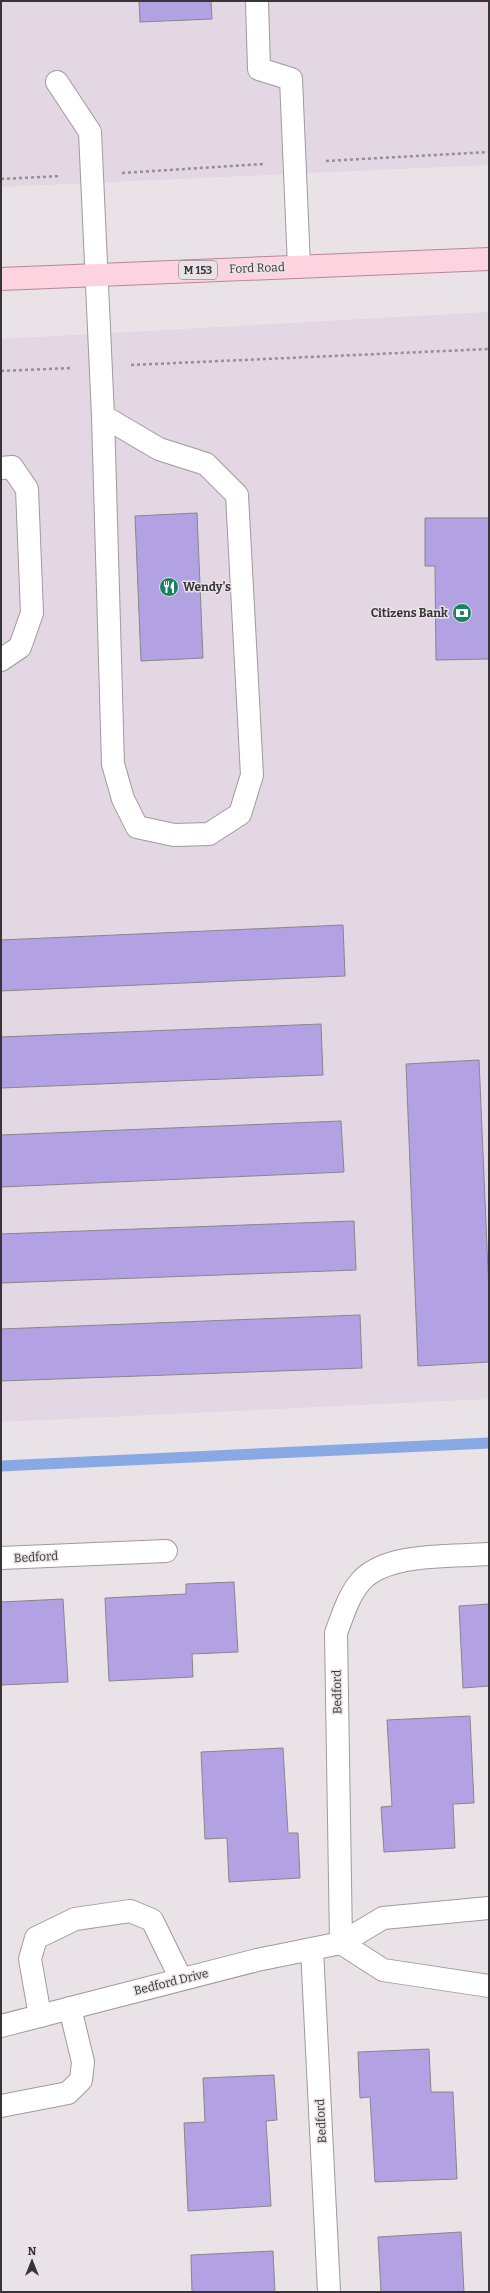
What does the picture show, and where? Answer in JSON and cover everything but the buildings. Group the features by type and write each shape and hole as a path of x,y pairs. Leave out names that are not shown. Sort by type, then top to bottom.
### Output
{"main road":[{"name":"Ford Road","path":"1,279 489,259"}],"street":[{"path":"257,1 259,69 291,79 299,266"},
{"path":"57,82 90,132 103,416 113,764 123,799 137,828 174,835 209,834 240,814 252,775 237,495 206,464 159,449 103,416"},
{"path":"1,468 12,467 27,489 32,613 20,647 1,660"},
{"name":"Bedford","path":"1,1558 166,1551"},
{"name":"Bedford","path":"341,1943 336,1633 346,1604 361,1581 376,1569 397,1560 489,1554"},
{"name":"Bedford Drive","path":"1,2026 257,1960 341,1943 383,1918 489,1908"},
{"path":"40,2016 30,1959 36,1938 75,1919 130,1911 152,1920 181,1979"},
{"path":"341,1943 383,1970 489,1986"},
{"name":"Bedford","path":"312,1950 329,2292"},
{"path":"1,2106 68,2093 80,2080 83,2062 70,2008"}],"path":[{"path":"1,179 489,152"},
{"path":"1,372 101,366 489,349"}],"shaded area":[{"path":"1,1 489,1 489,165 1,187"},
{"path":"489,312 489,1399 1,1422 1,339"}],"waterway":[{"path":"1,1466 489,1443"}],"place":[{"name":"Wendy's","path":"169,587"},
{"name":"Citizens Bank","path":"462,613"}]}
